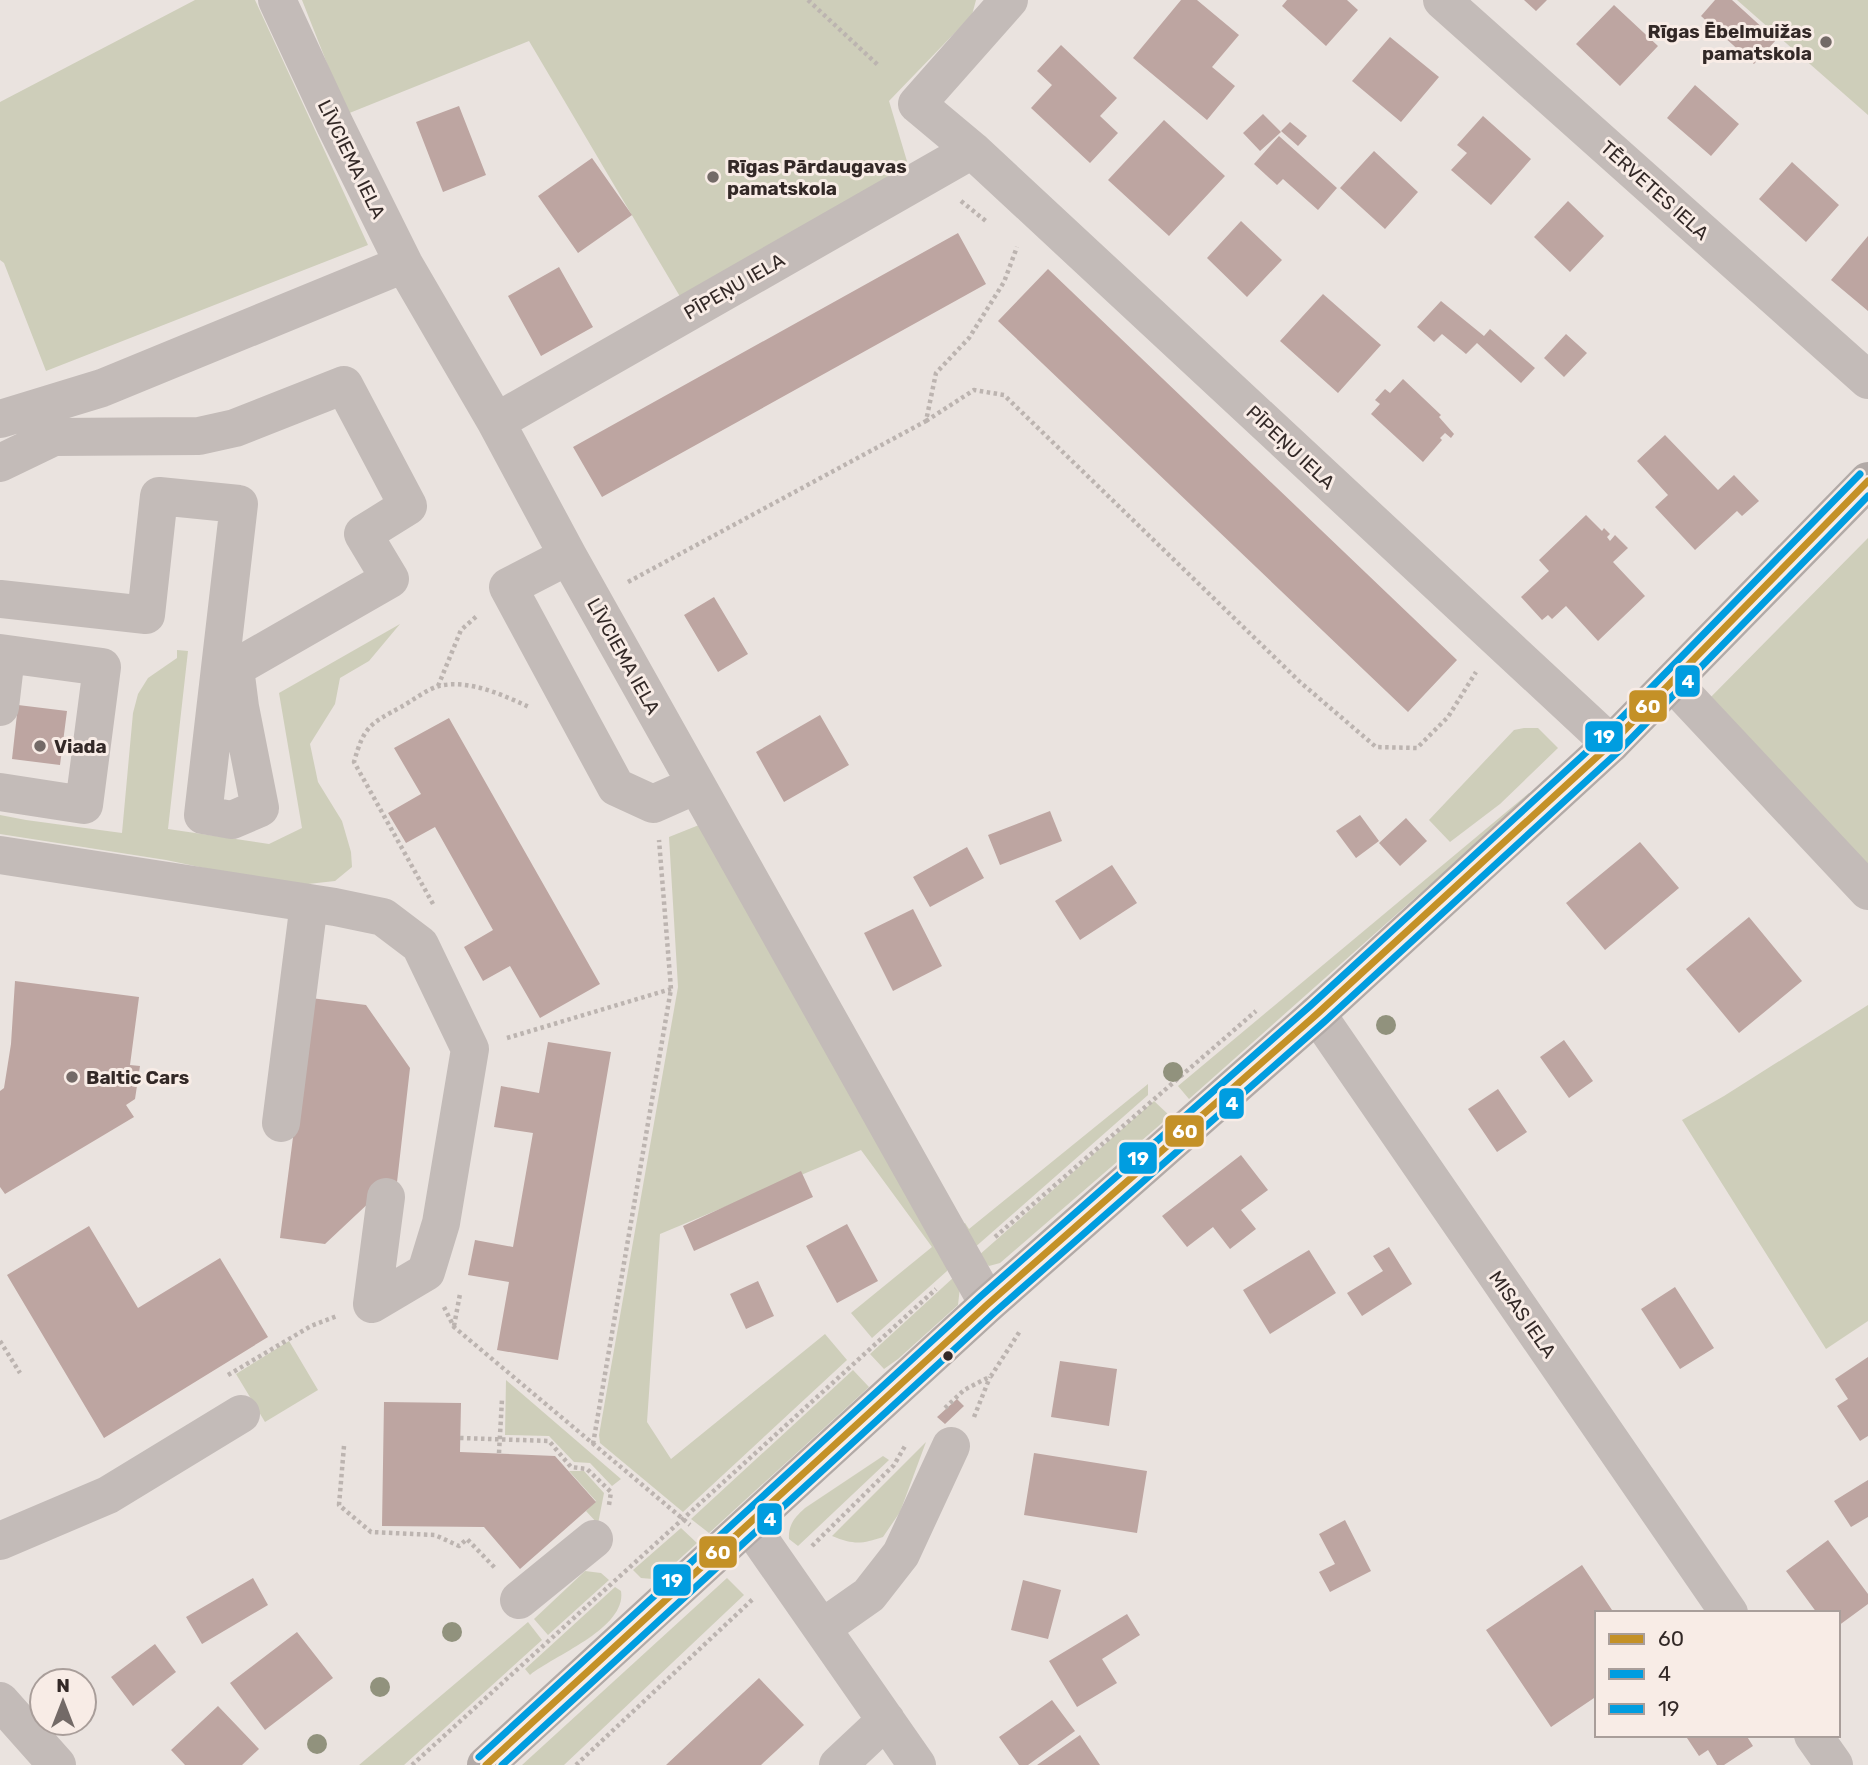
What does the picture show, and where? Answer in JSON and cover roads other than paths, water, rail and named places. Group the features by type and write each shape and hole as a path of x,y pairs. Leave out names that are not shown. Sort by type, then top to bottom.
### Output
{"main road":[{"path":"486,1765 988,1304 1317,1014 1611,744 1868,481"}],"street":[{"name":"LĪVCIEMA IELA","path":"277,0 404,264 496,422 568,556 988,1304"},
{"name":"PĪPEŅU IELA","path":"1009,0 917,104 972,150 1611,744"},
{"name":"TĒRVETES IELA","path":"1441,0 1868,380"},
{"name":"PĪPEŅU IELA","path":"496,422 972,150"},
{"path":"0,419 102,388 404,264"},
{"path":"0,463 54,437 199,436 235,428 344,385 408,506 363,534 390,579 235,668 260,808 232,820 203,815 239,504 159,496 146,615 1,608"},
{"path":"568,556 508,587 616,787 653,804 696,785"},
{"path":"0,654 5,664 0,707"},
{"path":"0,654 102,667 84,805 0,792"},
{"path":"1672,682 1868,891"},
{"path":"0,855 383,917 420,945 470,1049 441,1223 426,1272 372,1304 386,1198"},
{"path":"281,1124 309,903"},
{"name":"MISAS IELA","path":"1317,1014 1728,1611"},
{"path":"0,1541 108,1495 241,1414"},
{"path":"822,1628 869,1595 901,1554 951,1446"},
{"path":"749,1524 917,1765"},
{"path":"522,1597 594,1539"},
{"path":"0,1701 57,1765"},
{"path":"838,1765 886,1720"},
{"path":"1814,1737 1834,1765"}],"place":[{"name":"Rīgas Ēbelmuižas pamatskola","path":"1826,42"},
{"name":"Rīgas Pārdaugavas pamatskola","path":"713,177"},
{"name":"Viada","path":"40,746"},
{"name":"Baltic Cars","path":"72,1077"}]}
